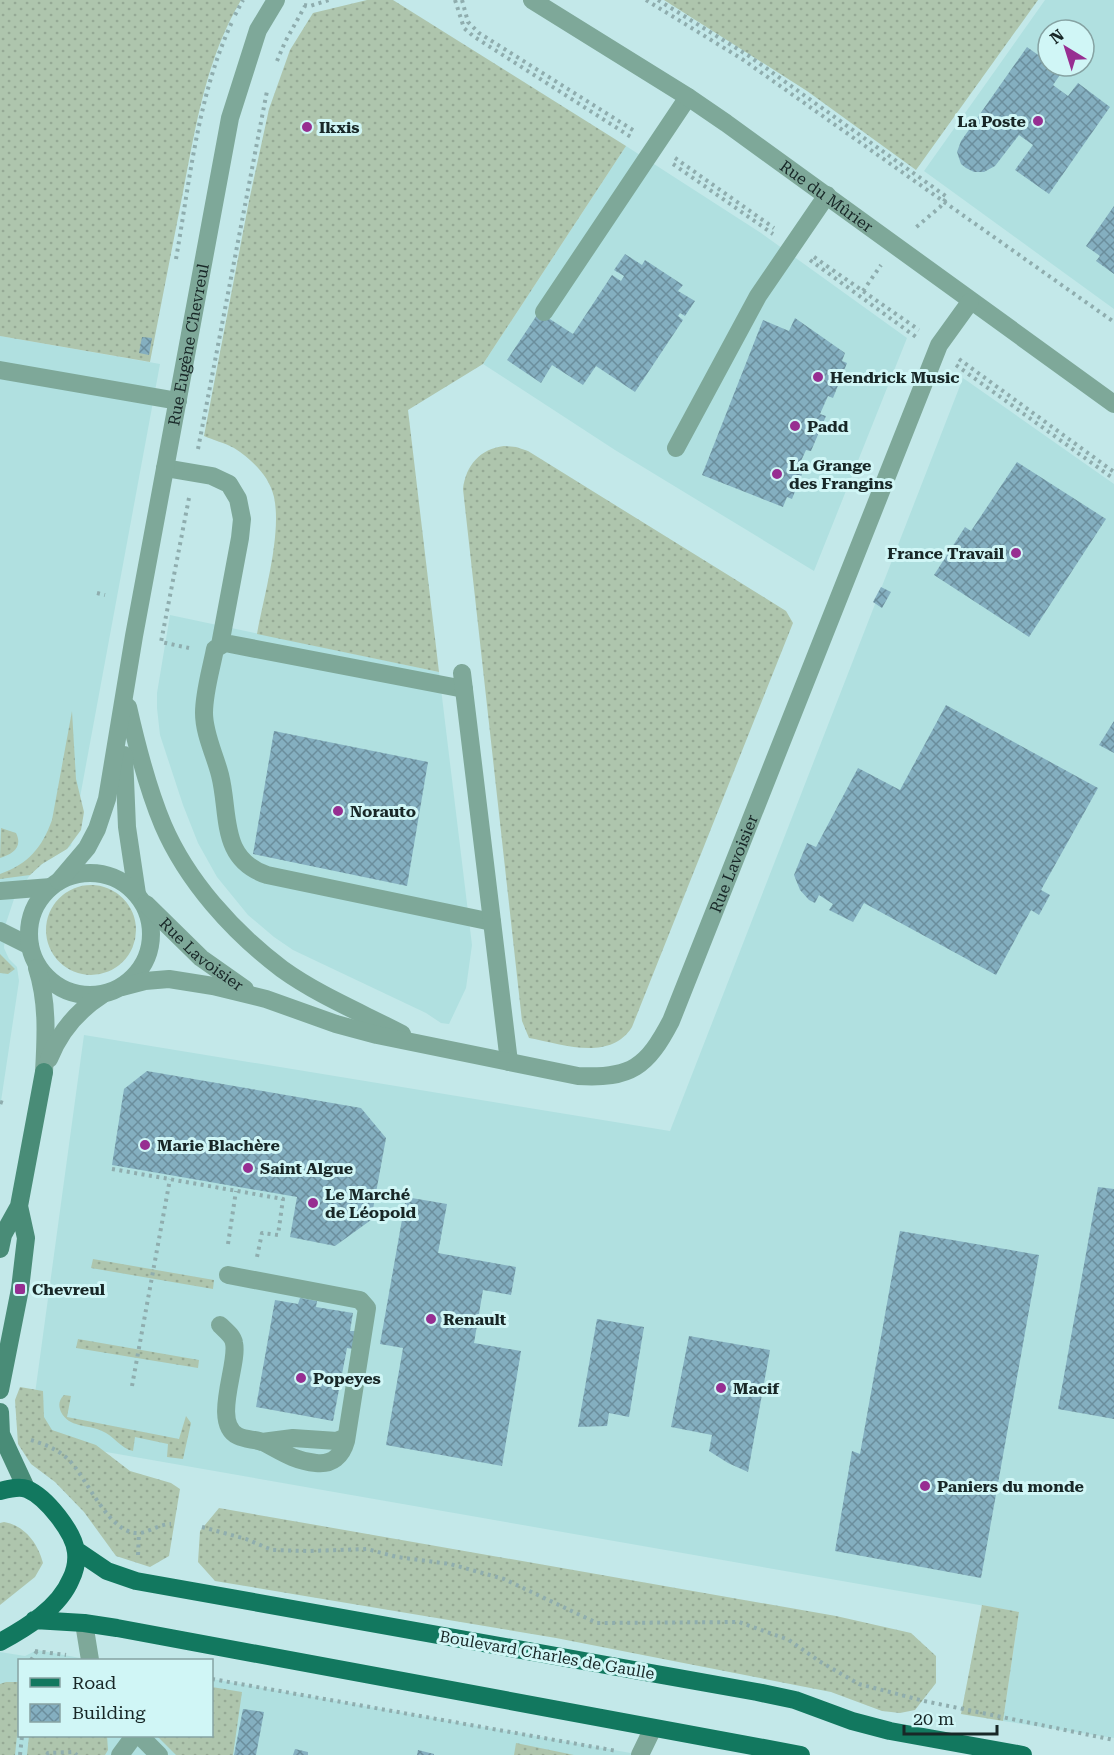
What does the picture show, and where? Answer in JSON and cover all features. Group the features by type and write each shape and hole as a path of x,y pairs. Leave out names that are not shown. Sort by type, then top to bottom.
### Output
{"main road":[{"path":"0,1491 10,1488 26,1488 45,1501 61,1518 76,1550 71,1580 57,1601 34,1620 0,1642"},
{"name":"Boulevard Charles de Gaulle","path":"76,1550 107,1570 136,1581 757,1692 795,1700 852,1721 890,1731 1023,1755"},
{"path":"34,1620 84,1623 801,1755"}],"street":[{"name":"Rue Eugène Chevreul","path":"55,884 87,848 97,830 107,799 230,118 258,30 276,0"},
{"name":"Rue du Mûrier","path":"532,0 688,97 1114,404"},
{"path":"544,312 688,97"},
{"path":"676,448 758,296 827,195"},
{"name":"Rue Lavoisier","path":"122,987 145,981 169,979 229,989 266,999 336,1024 423,1045 578,1076 619,1075 646,1059 658,1045 671,1021 939,345 970,302"},
{"path":"0,370 178,401"},
{"path":"165,468 212,476 229,484 237,499 242,519 240,538 220,645"},
{"path":"492,922 267,875 252,869 236,851 226,826 224,791 204,723 215,649 225,643 463,681 509,1062"},
{"name":"Rue Eugène Chevreul","path":"125,696 124,793 127,827 140,897"},
{"path":"125,696 140,758 163,826 190,874 209,899 251,943 282,969 311,987 423,1045"},
{"path":"0,931 33,955 46,977 60,988 81,995 102,994 122,987 138,973 149,954 152,936 150,918 140,897 116,877 98,873 78,873 55,884 43,894 33,912 29,929 33,955 45,1003 44,1072 19,1206 3,1235 0,1249"},
{"path":"0,891 55,884"},
{"name":"Rue Lavoisier","path":"140,897 209,964 240,986 266,999"},
{"path":"44,1072 64,1028 81,1010 102,994"},
{"path":"0,1390 20,1289 26,1238 19,1206"},
{"path":"220,1325 234,1340 235,1352 225,1405 230,1430 237,1436 262,1442 296,1460 319,1464 333,1461 343,1452 367,1308 360,1300 228,1275"},
{"path":"0,1412 1,1434 26,1488"},
{"path":"84,1623 90,1659"},
{"path":"640,1755 652,1728"},
{"path":"120,1755 133,1737"},
{"path":"141,1737 159,1755"}],"path":[{"path":"295,0 305,6 329,0"},
{"path":"646,0 742,59 1114,322"},
{"path":"658,0 749,56 947,196 896,245 860,296"},
{"path":"273,70 305,6"},
{"path":"161,642 268,89"},
{"path":"97,593 105,595"},
{"path":"112,1169 283,1199 278,1235 262,1233 253,1280"},
{"path":"132,1386 170,1179"},
{"path":"228,1244 236,1191"},
{"path":"22,1438 47,1445 67,1458 111,1520 128,1530 139,1533 163,1524 171,1524"},
{"path":"202,1527 246,1539 272,1550 367,1549 397,1557 450,1564 504,1579 597,1623 740,1622 789,1640 819,1662 859,1684 924,1701 1114,1740"},
{"path":"138,1558 139,1533"},
{"path":"29,1654 38,1650 69,1656"},
{"path":"32,1659 38,1650"},
{"path":"213,1679 619,1751"},
{"path":"20,1755 22,1737"},
{"path":"47,1755 48,1753 74,1752 77,1755"}],"shaded area":[{"path":"1045,0 1114,0 1114,309 924,171"},
{"path":"626,146 761,233 907,338 814,571 615,450 483,364"},
{"path":"0,336 160,364 71,846 42,864 30,875 14,899 6,923 4,948 9,959 17,967 19,981 0,1108"},
{"path":"963,378 1114,484 1114,1738 1003,1721 1019,1612 32,1439 34,1401 84,1035 670,1131"},
{"path":"170,615 439,672 472,945 466,988 449,1024 441,1023 426,1013 293,950 248,915 217,877 198,843 160,735 157,693"},
{"path":"37,1650 86,1659 18,1659 18,1737 213,1737 213,1679 642,1755 0,1755 0,1652 25,1656"}],"green space":[{"path":"0,0 241,0 219,45 204,93 150,362 0,336"},
{"path":"367,0 393,0 626,146 483,364 408,410 439,672 257,634 276,529 272,489 264,475 247,457 230,446 204,436 269,109 290,50 313,13"},
{"path":"664,0 1038,0 916,170 807,91"},
{"path":"504,446 528,451 786,611 793,623 632,1027 623,1038 598,1047 585,1048 529,1038 522,1021 463,489 467,473 476,460 488,451"},
{"path":"72,711 76,779 84,812 81,830 67,849 42,864 30,875 0,879 0,874 19,865 33,854 48,830 52,820"},
{"path":"1,828 16,833 18,842 13,852 0,858"},
{"path":"91,885 108,889 123,898 132,913 136,930 132,947 123,962 108,971 91,975 74,971 59,962 50,947 46,930 50,913 59,898 74,889"},
{"path":"0,954 15,969 8,974 0,973"},
{"path":"93,1259 214,1280 213,1289 91,1268"},
{"path":"78,1339 199,1360 198,1368 76,1348"},
{"path":"20,1387 43,1391 44,1417 52,1430 96,1445 130,1471 171,1483 180,1489 169,1556 150,1567 116,1556 84,1512 55,1482 31,1464 18,1444 15,1400"},
{"path":"64,1395 71,1396 67,1417 179,1439 186,1416 191,1423 183,1459 167,1457 168,1444 135,1437 133,1451 125,1448 102,1431 69,1421 64,1417 60,1407 60,1401"},
{"path":"219,1508 836,1616 911,1633 936,1656 936,1683 915,1710 900,1713 882,1711 831,1692 556,1638 215,1581 198,1562 200,1531"},
{"path":"4,1522 18,1527 29,1536 38,1549 43,1563 35,1577 0,1605 0,1523"},
{"path":"982,1605 1019,1612 1003,1721 961,1714"},
{"path":"18,1682 15,1755 0,1755 0,1684"},
{"path":"213,1687 242,1692 233,1755 176,1755 158,1737 213,1737"},
{"path":"29,1737 107,1737 108,1750 105,1755 27,1755"},
{"path":"516,1743 574,1755 514,1755"}],"building":[{"name":"La Poste","path":"1027,47 1036,53 1036,78 1058,78 1053,85 1068,96 1078,83 1110,107 1049,194 1015,170 1033,145 1019,135 995,166 984,172 974,172 961,164 957,152 961,141"},
{"path":"1114,206 1114,274 1096,261 1100,256 1086,246"},
{"path":"625,254 642,265 645,260 683,285 678,291 695,301 685,316 680,313 678,316 683,320 635,392 596,366 583,385 552,365 541,383 507,360 539,312 573,334 612,275 621,281 624,276 614,270"},
{"path":"795,318 845,353 842,361 847,363 833,398 828,396 820,414 826,416 811,451 806,450 801,461 806,464 792,499 787,497 783,507 702,475 763,320 789,331"},
{"path":"142,337 152,338 149,355 139,353"},
{"name":"France Travail","path":"1017,462 1106,519 1029,637 934,575 965,527 971,531"},
{"path":"881,587 891,592 882,608 873,602"},
{"path":"946,705 1098,788 1041,890 1050,895 1039,915 1031,910 996,975 864,903 853,922 829,910 833,904 819,895 815,903 809,900 800,890 794,875 807,843 816,847 858,768 900,790"},
{"path":"1114,721 1114,753 1099,745"},
{"path":"274,731 428,762 407,886 253,854"},
{"path":"147,1071 361,1108 386,1138 371,1220 335,1246 290,1237 297,1197 112,1165 124,1089"},
{"path":"1098,1187 1114,1189 1114,1419 1058,1409"},
{"name":"Renault","path":"406,1197 447,1204 438,1253 516,1267 511,1295 483,1290 474,1343 521,1351 502,1466 386,1445 403,1348 380,1344"},
{"path":"900,1231 1039,1255 981,1578 835,1551 852,1451 860,1454"},
{"name":"Popeyes","path":"300,1298 317,1301 316,1307 353,1313 350,1331 356,1331 353,1349 347,1348 333,1421 256,1407 275,1300 298,1304"},
{"path":"597,1319 644,1327 629,1417 609,1413 607,1426 578,1427"},
{"name":"Macif","path":"689,1336 770,1350 748,1472 709,1451 712,1435 671,1427"},
{"path":"243,1709 264,1712 256,1755 234,1755"},
{"path":"295,1749 308,1752 308,1755 293,1755"},
{"path":"418,1750 434,1754 434,1755 417,1755"}],"place":[{"name":"La Poste","path":"1038,121"},
{"name":"Ikxis","path":"307,127"},
{"name":"Hendrick Music","path":"818,377"},
{"name":"Padd","path":"795,426"},
{"name":"La Grange des Frangins","path":"777,474"},
{"name":"France Travail","path":"1016,553"},
{"name":"Norauto","path":"338,811"},
{"name":"Marie Blachère","path":"145,1145"},
{"name":"Saint Algue","path":"248,1168"},
{"name":"Le Marché de Léopold","path":"313,1203"},
{"name":"Chevreul","path":"20,1289"},
{"name":"Renault","path":"431,1319"},
{"name":"Popeyes","path":"301,1378"},
{"name":"Macif","path":"721,1388"},
{"name":"Paniers du monde","path":"925,1486"}]}
